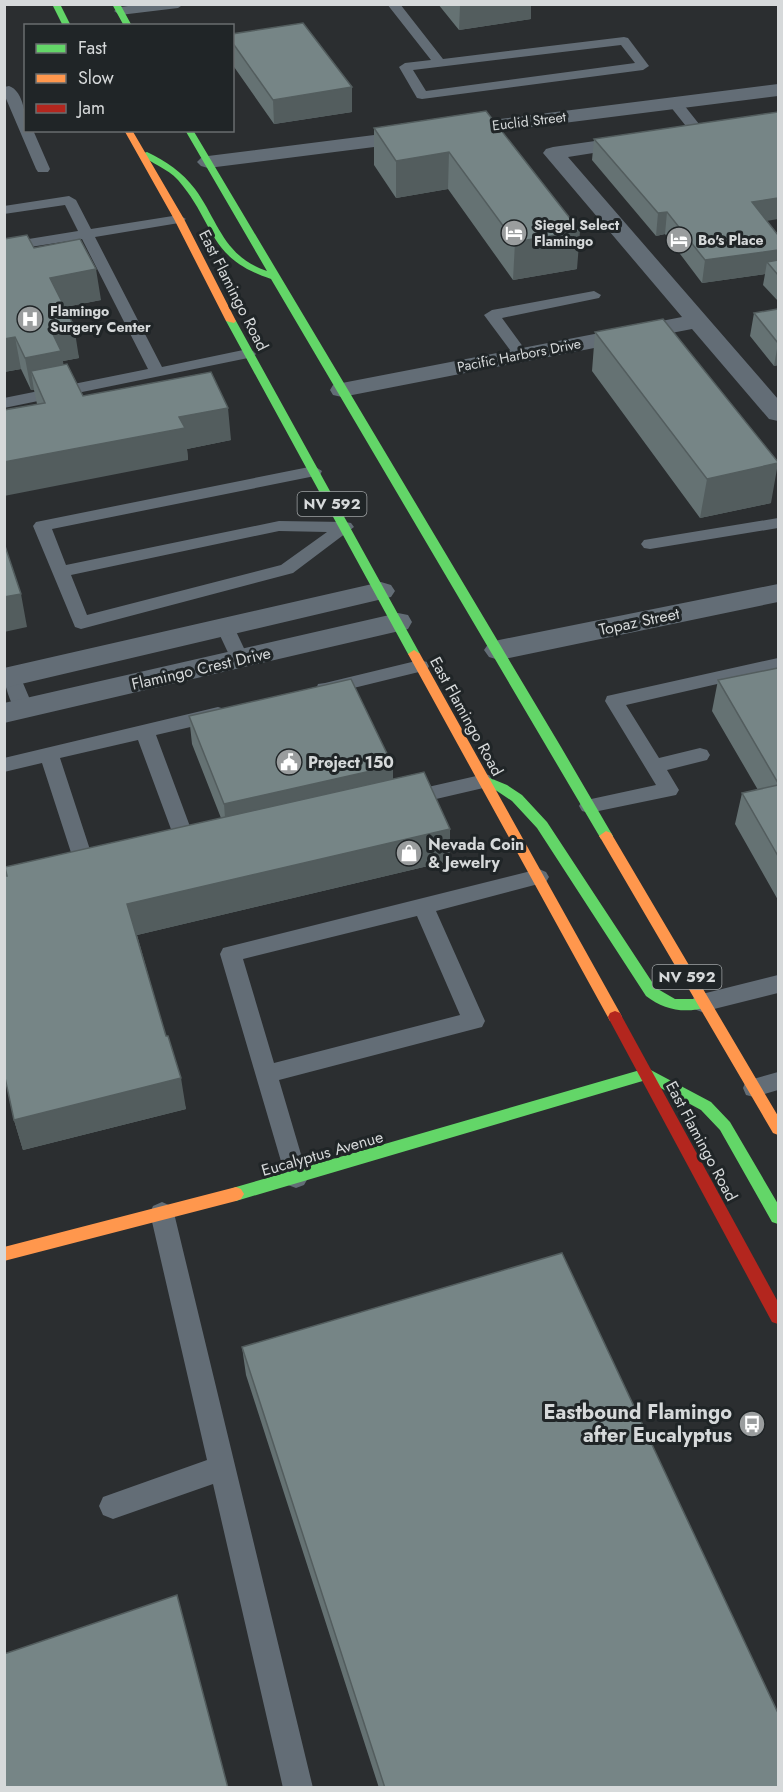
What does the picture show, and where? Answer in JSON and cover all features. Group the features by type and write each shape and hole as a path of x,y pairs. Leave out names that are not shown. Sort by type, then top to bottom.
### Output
{"main road":[{"path":"56,4 66,24"},
{"path":"118,8 127,24"},
{"name":"East Flamingo Road","path":"129,132 179,219 248,354 647,1074 778,1317"},
{"name":"NV 592","path":"190,132 274,277 499,650 702,1003 778,1129"},
{"path":"141,152 166,164 186,182 215,232 236,260 249,270 274,277"},
{"path":"187,157 208,162"},
{"path":"485,781 501,786 522,800 542,825 651,992 661,1001 678,1008 702,1003"},
{"path":"647,1074 706,1106 725,1126 778,1217"},
{"name":"Eucalyptus Avenue","path":"4,1254 296,1178 647,1074"}],"street":[{"name":"Euclid Street","path":"208,162 778,90"},
{"path":"675,135 721,128"},
{"path":"653,138 553,153 778,414"},
{"name":"Pacific Harbors Drive","path":"342,390 696,321"},
{"path":"8,677 381,591"},
{"name":"Topaz Street","path":"499,650 778,592"},
{"name":"Flamingo Crest Drive","path":"14,711 398,622"}],"lane":[{"path":"118,8 178,4"},
{"path":"393,4 439,62"},
{"path":"624,40 643,66 422,95 405,67 439,62 624,40"},
{"path":"9,96 24,126"},
{"path":"675,103 698,132"},
{"path":"27,132 43,169"},
{"path":"4,210 69,200 157,372"},
{"path":"4,247 179,219"},
{"path":"521,355 492,315 594,296"},
{"path":"4,403 248,354"},
{"path":"314,471 42,526 81,623 287,569 345,527"},
{"path":"650,544 778,523"},
{"path":"60,572 279,526 345,527"},
{"path":"225,627 240,659"},
{"path":"590,806 669,790 614,701 778,664"},
{"path":"306,693 420,666"},
{"path":"8,677 14,711"},
{"path":"4,765 237,710"},
{"path":"146,732 188,848"},
{"path":"49,754 87,871"},
{"path":"654,766 700,755"},
{"path":"382,804 485,781"},
{"path":"166,853 211,843"},
{"path":"66,876 110,866"},
{"path":"296,1178 231,954 538,877"},
{"path":"266,1074 474,1021 423,905"},
{"path":"702,1003 778,984"},
{"path":"754,1088 778,1081"},
{"path":"162,1213 298,1788"},
{"path":"113,1506 222,1468"}],"building":[{"path":"303,23 352,87 273,100 234,45 234,34"},
{"path":"486,111 580,231 515,242 449,152 396,161 374,128"},
{"path":"778,112 778,198 752,202 778,235 778,250 705,260 667,212 658,213 594,139"},
{"path":"27,235 34,248 80,239 96,269 50,278 74,326 51,330 61,351 25,358 15,337 4,339 4,239"},
{"path":"778,260 778,275 767,262"},
{"path":"778,309 778,343 754,313"},
{"path":"663,319 778,463 707,479 595,332"},
{"path":"67,364 83,396 211,372 228,408 179,417 185,428 4,462 4,410 45,403 31,371"},
{"path":"4,543 21,594 4,597"},
{"path":"778,668 778,783 718,680"},
{"name":"Project 150","path":"351,679 393,766 224,804 189,716"},
{"path":"424,772 450,829 127,904 166,1036 168,1036 181,1078 14,1120 4,1073 4,876 7,876 5,867"},
{"path":"778,785 778,856 742,793"},
{"path":"562,1253 778,1713 778,1788 385,1788 242,1347"},
{"path":"177,1595 228,1788 4,1788 4,1654"}],"traffic: fast":[{"path":"56,4 66,24"},
{"path":"116,4 127,24"},
{"path":"190,132 606,836"},
{"path":"144,154 179,176 192,191 217,235 237,260 253,270 274,277"},
{"path":"231,321 414,654"},
{"path":"485,781 517,798 542,825 651,992 675,1004 702,1003"},
{"path":"236,1194 647,1074"},
{"path":"647,1074 706,1106 725,1126 778,1217"}],"traffic: slow":[{"path":"129,132 179,219 231,321"},
{"path":"414,654 615,1017"},
{"path":"606,836 778,1129"},
{"path":"4,1254 236,1194"}],"traffic: jam":[{"path":"615,1017 778,1317"}],"place":[{"name":"Siegel Select Flamingo","path":"514,233"},
{"name":"Bo's Place","path":"679,240"},
{"name":"Flamingo Surgery Center","path":"30,319"},
{"name":"Project 150","path":"289,762"},
{"name":"Nevada Coin & Jewelry","path":"409,853"},
{"name":"Eastbound Flamingo after Eucalyptus","path":"752,1424"}]}
